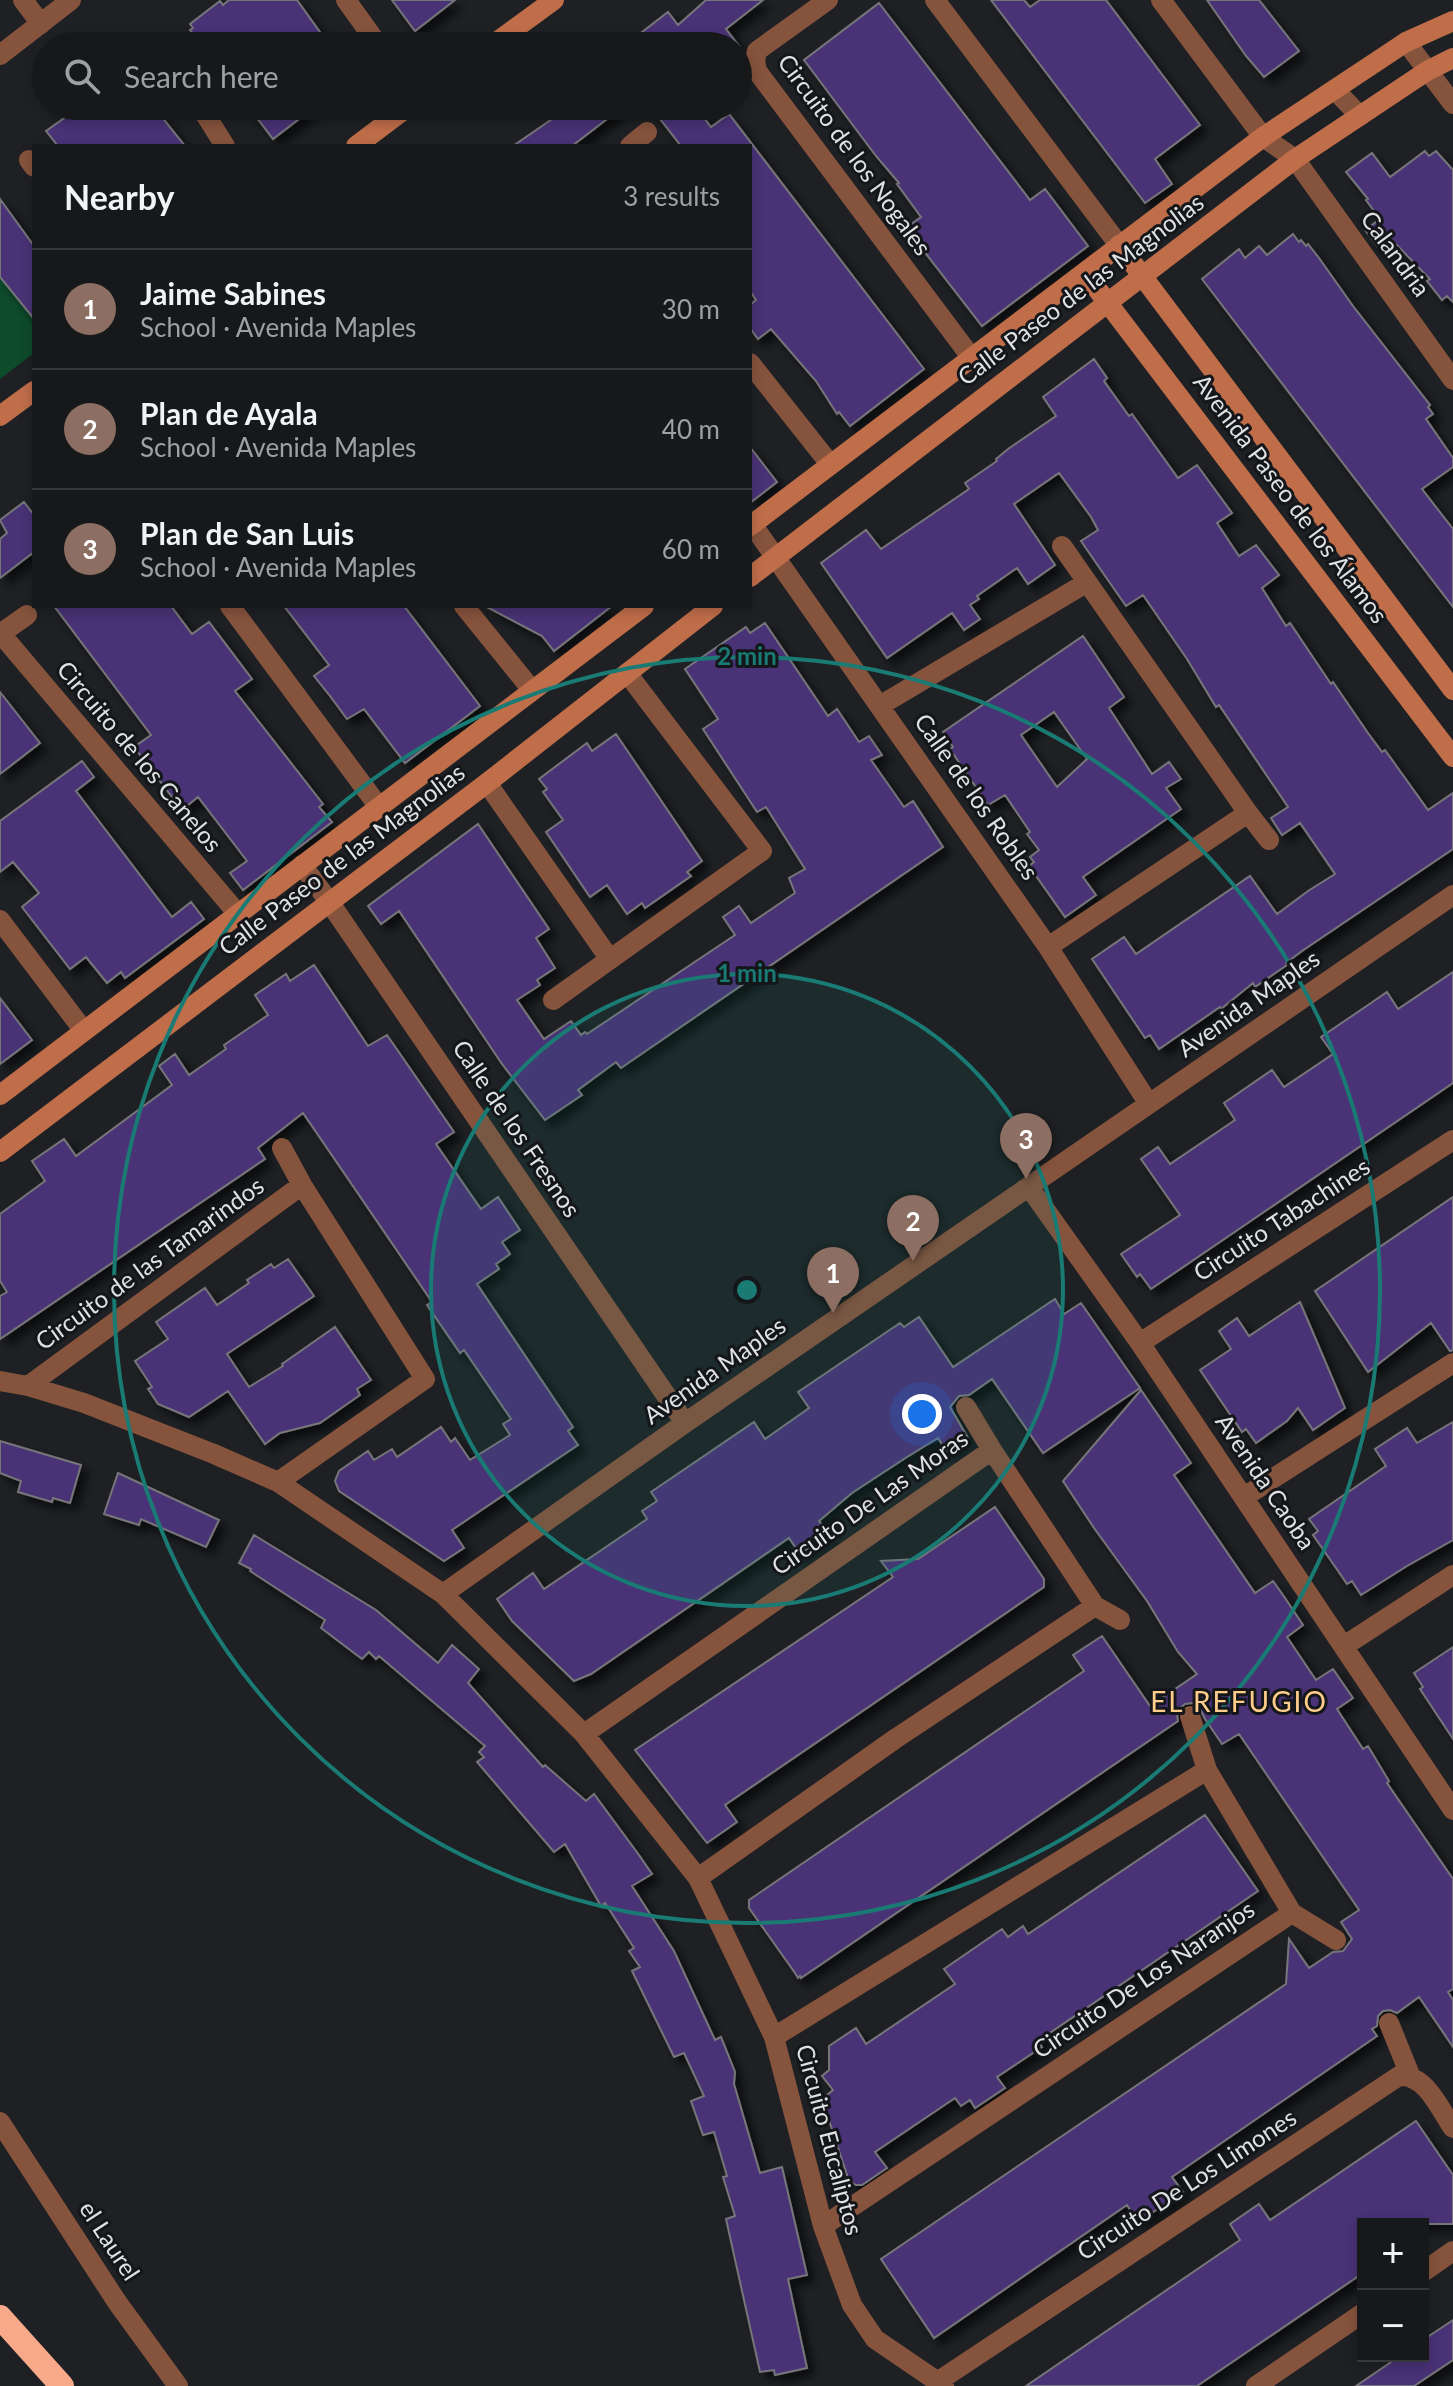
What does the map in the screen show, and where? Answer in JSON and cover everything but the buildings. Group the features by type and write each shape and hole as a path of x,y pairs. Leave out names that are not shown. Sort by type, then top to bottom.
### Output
{"highway":[{"path":"0,2317 62,2386"}],"street":[{"path":"23,0 41,24"},
{"path":"0,55 71,0"},
{"path":"346,0 369,32"},
{"path":"510,32 554,0"},
{"name":"Circuito de los Nogales","path":"828,0 757,51 757,71 971,357"},
{"path":"935,0 1119,245"},
{"name":"Calandria","path":"1161,0 1263,137 1295,159 1453,380"},
{"name":"Calle Paseo de las Magnolias","path":"752,524 1263,137 1406,42 1453,21"},
{"path":"1406,42 1453,104"},
{"name":"Calle Paseo de las Magnolias","path":"752,575 1295,159 1427,71 1453,58"},
{"path":"1335,90 1360,116"},
{"path":"209,120 224,144"},
{"path":"359,144 390,120"},
{"path":"632,144 647,132"},
{"name":"Avenida Paseo de los Álamos","path":"1119,245 1453,690"},
{"name":"Avenida Paseo de los Álamos","path":"1085,273 1453,757"},
{"path":"752,366 830,464"},
{"path":"0,416 32,392"},
{"name":"Calle de los Robles","path":"752,526 881,705 1048,947 1149,1104"},
{"path":"1062,546 1269,840"},
{"path":"881,705 1086,583"},
{"path":"231,608 379,807"},
{"path":"466,608 532,690"},
{"name":"Calle Paseo de las Magnolias","path":"0,1095 641,608"},
{"name":"Calle Paseo de las Magnolias","path":"0,1152 487,783 710,608"},
{"name":"Circuito de los Canelos","path":"27,615 0,634 238,914"},
{"path":"553,1000 762,851 627,673"},
{"path":"487,783 609,958"},
{"path":"1048,947 1248,813"},
{"name":"Calle de los Fresnos","path":"302,865 685,1423"},
{"name":"Avenida Maples","path":"443,1594 685,1423 1453,895"},
{"path":"0,920 84,1031"},
{"name":"Circuito Tabachines","path":"1140,1343 1453,1140"},
{"name":"Circuito de las Tamarindos","path":"278,1482 425,1379 302,1185 282,1148"},
{"name":"Circuito de las Tamarindos","path":"28,1386 302,1185"},
{"name":"Avenida Caoba","path":"1029,1187 1140,1343 1451,1804"},
{"path":"1244,1497 1453,1363"},
{"name":"Circuito Eucaliptos","path":"0,1381 28,1386 99,1409 278,1482 443,1594 584,1734 698,1878 774,2037 823,2226 852,2305 875,2339 940,2384"},
{"path":"966,1407 992,1450"},
{"name":"Circuito De Las Moras","path":"584,1734 992,1450 1095,1606"},
{"path":"1344,1646 1453,1575"},
{"path":"698,1878 895,1739 1095,1606 1120,1620"},
{"name":"Circuito De Los Naranjos","path":"823,2226 1292,1913 1207,1770 1190,1716"},
{"path":"774,2037 1207,1770"},
{"path":"1292,1913 1336,1940"},
{"path":"1389,2023 1410,2075 1421,2081 1453,2128"},
{"name":"Circuito De Los Limones","path":"940,2384 1399,2076 1410,2075"},
{"name":"el Laurel","path":"0,2122 117,2302 178,2386"},
{"path":"1429,2268 1453,2251"},
{"path":"1256,2386 1357,2317"}],"green space":[{"path":"0,273 32,315 32,355 0,379"}],"place":[{"name":"Plan de San Luis","path":"1026,1179"},
{"name":"Plan de Ayala","path":"913,1261"},
{"name":"Jaime Sabines","path":"833,1313"}],"district":[{"name":"EL REFUGIO","path":"1239,1702"}]}
